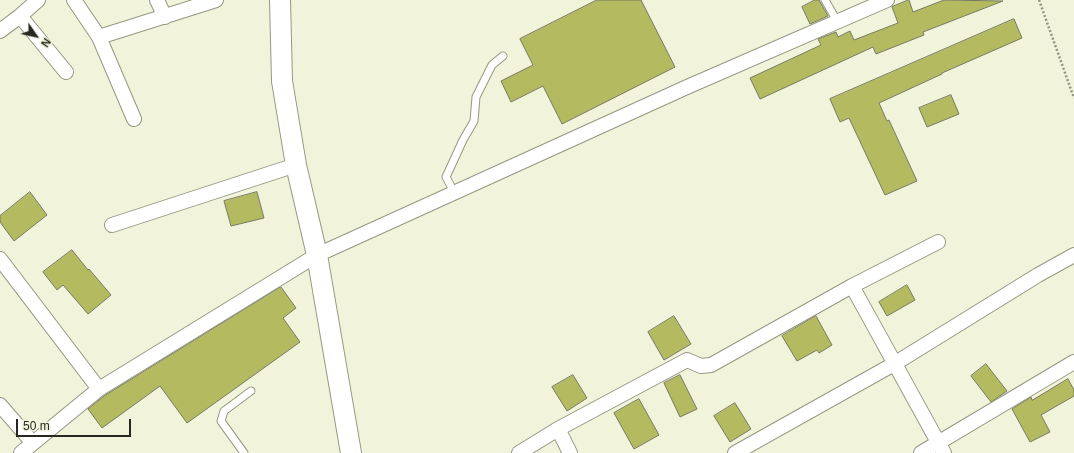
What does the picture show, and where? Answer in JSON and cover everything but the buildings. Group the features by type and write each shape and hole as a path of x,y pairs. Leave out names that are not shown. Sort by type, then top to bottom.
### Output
{"street":[{"path":"0,31 38,0"},
{"path":"74,0 99,37 134,119"},
{"path":"156,0 165,17"},
{"path":"99,37 216,0"},
{"path":"280,0 282,81 296,165 317,254 351,453"},
{"path":"21,453 99,389 317,254 686,86 887,0"},
{"path":"20,16 66,72"},
{"path":"112,224 296,165"},
{"path":"519,453 558,429 687,360 701,366 711,364 852,286 938,242"},
{"path":"735,453 894,364 1038,275 1074,255"},
{"path":"0,259 99,389"},
{"path":"852,286 941,448"},
{"path":"921,453 941,448 1074,362"},
{"path":"0,405 33,444"},
{"path":"558,429 570,453"}],"lane":[{"path":"825,0 837,21"},
{"path":"454,192 446,178 463,140 474,121 476,97 492,65 502,56"},
{"path":"244,453 221,421 224,411 251,391"}],"path":[{"path":"1039,0 1074,98"}]}
